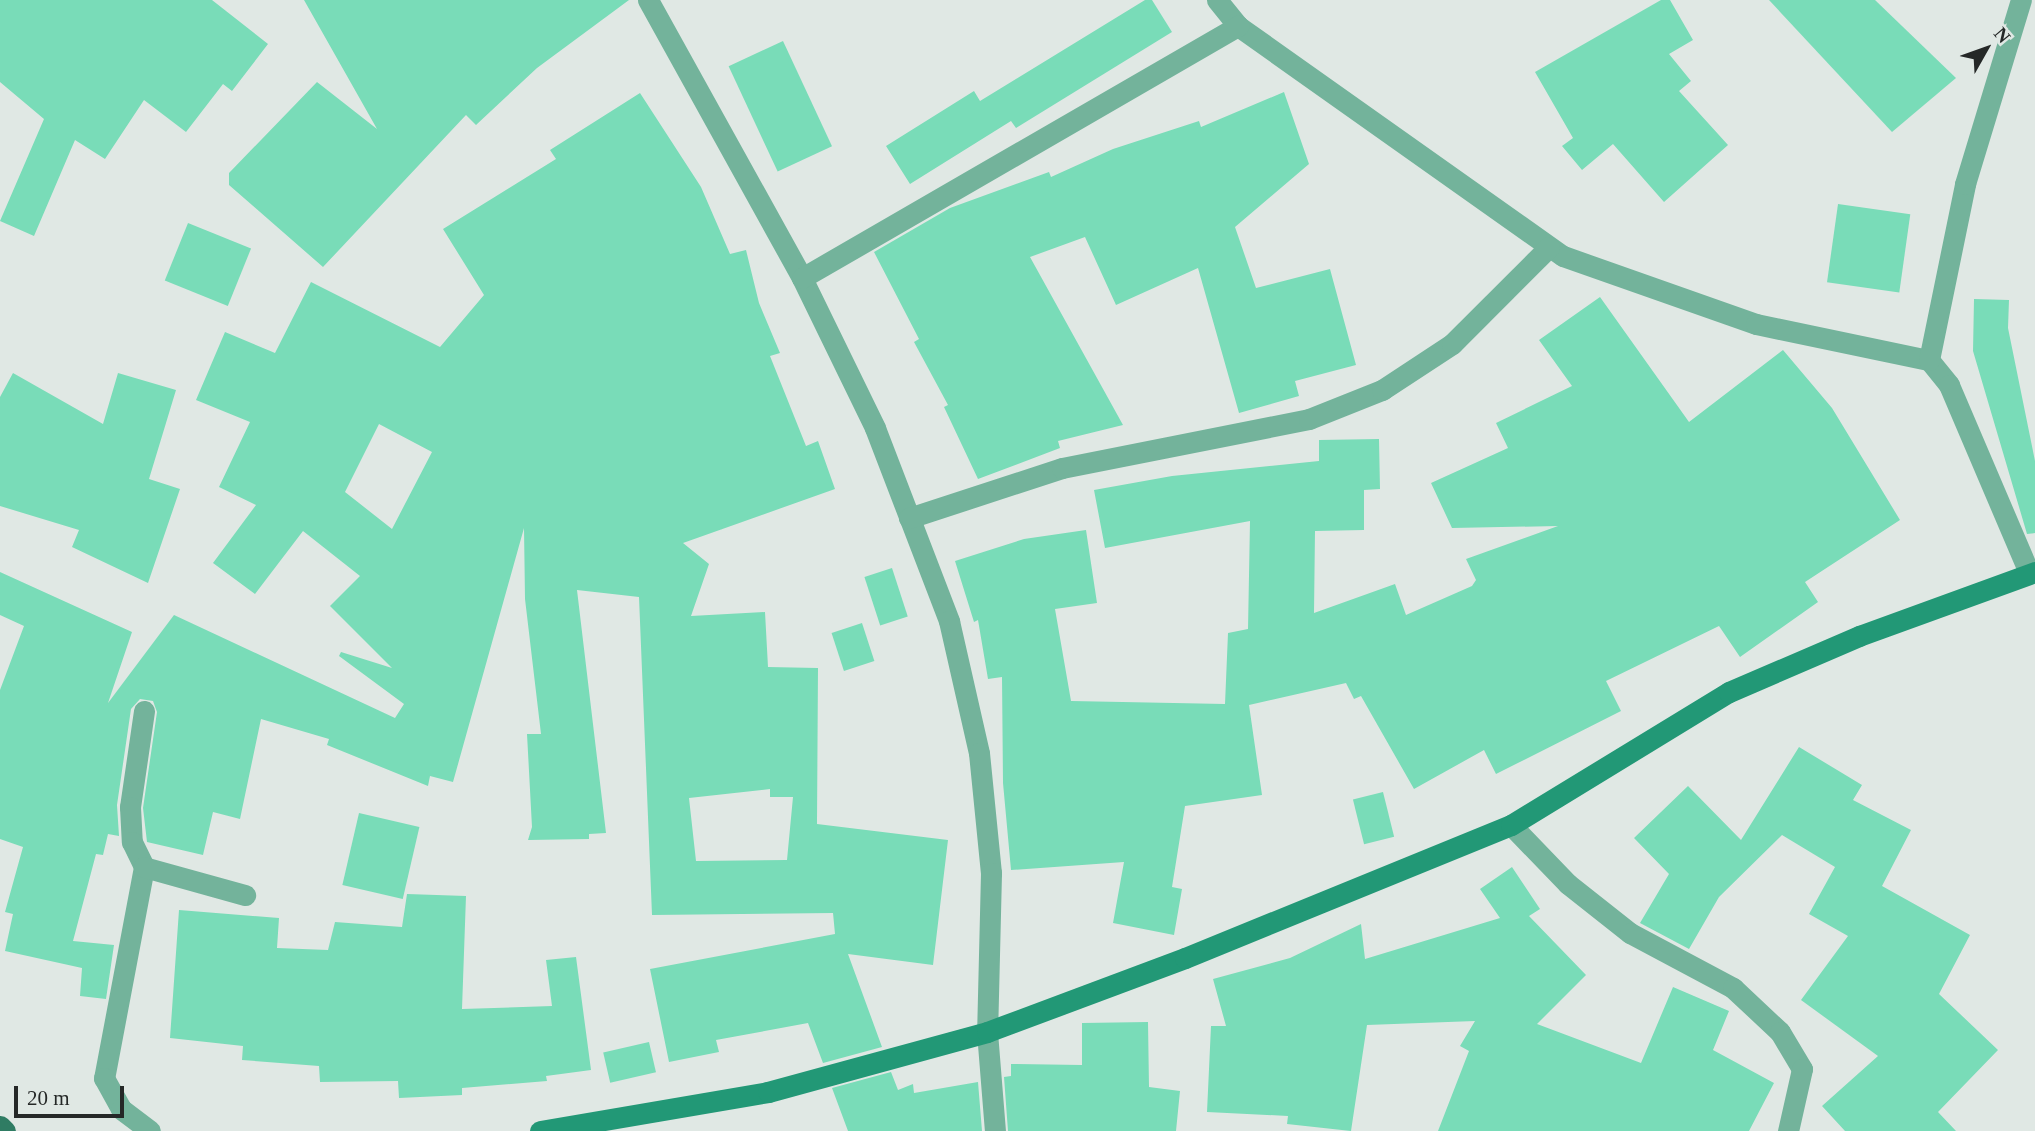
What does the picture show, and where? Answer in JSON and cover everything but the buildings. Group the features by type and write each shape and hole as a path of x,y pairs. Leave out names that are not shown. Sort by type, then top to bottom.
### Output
{"main road":[{"path":"0,1126 5,1131"}],"street":[{"path":"648,0 802,278 874,428 949,621 979,753 991,873 987,1032 995,1131"},
{"path":"540,1131 768,1092 987,1032 1185,958 1511,825 1729,692 1859,636 2032,572 1949,385 1929,360 1756,324 1563,256 1238,26 1217,0"},
{"path":"1929,360 1965,184 2021,0"},
{"path":"802,278 1238,26"},
{"path":"909,519 1062,468 1309,419 1382,390 1452,344 1549,247"},
{"path":"144,711 130,807 132,842 144,867 104,1078 121,1109 150,1131"},
{"path":"1511,825 1568,884 1630,933 1733,988 1780,1032 1802,1069 1788,1131"},
{"path":"144,867 245,895"}]}
